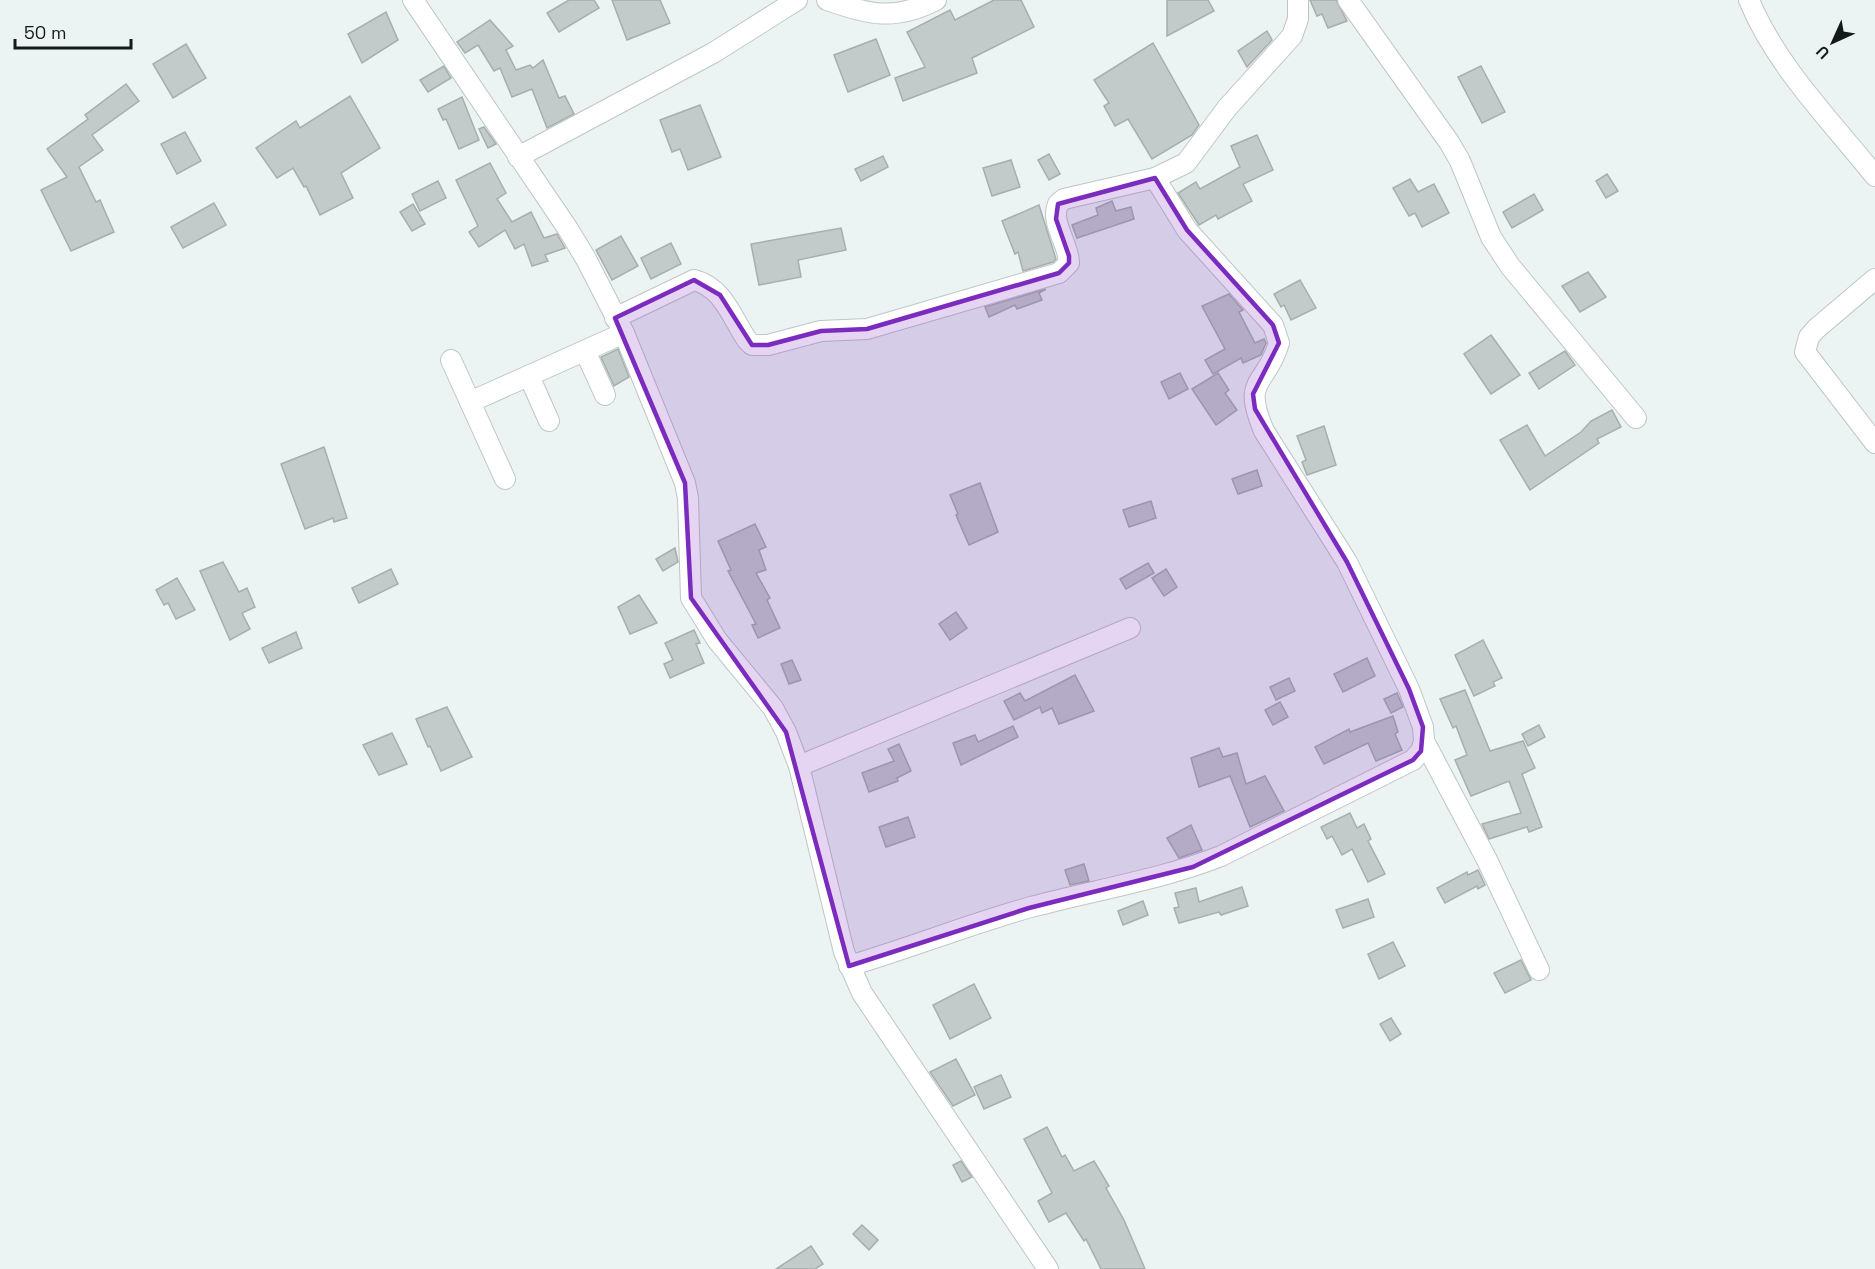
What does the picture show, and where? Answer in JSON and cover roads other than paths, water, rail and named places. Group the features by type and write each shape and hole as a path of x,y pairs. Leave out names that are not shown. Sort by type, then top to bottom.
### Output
{"street":[{"path":"413,0 586,259 620,326 685,483 688,498 691,598 717,640 772,708 786,732 799,766 849,966 862,993 917,1078 1048,1269"},
{"path":"518,157 713,52 774,7 797,0"},
{"path":"827,0 869,14 880,15 920,9 936,0"},
{"path":"470,402 585,351 620,326 694,280 711,287 720,295 742,333 752,345 768,345 821,331 867,329 1059,273 1069,264 1069,256 1056,219 1058,204 1064,199 1155,178 1186,163 1227,108 1292,36 1298,18 1298,0"},
{"path":"1348,0 1449,142 1460,161 1491,237 1509,266 1636,418"},
{"path":"1749,0 1767,37 1785,64 1875,176"},
{"path":"1155,178 1187,230 1273,325 1279,343 1276,353 1259,379 1254,394 1255,409 1264,431 1347,561 1410,689 1424,741 1472,831 1539,970"},
{"path":"1875,279 1816,329 1809,337 1805,352 1875,443"},
{"path":"585,351 605,394"},
{"path":"451,360 504,478"},
{"path":"529,376 549,421"},
{"path":"799,766 1130,628"},
{"path":"849,966 915,947 1029,908 1193,867 1221,856 1413,760 1421,751 1424,741"}]}
